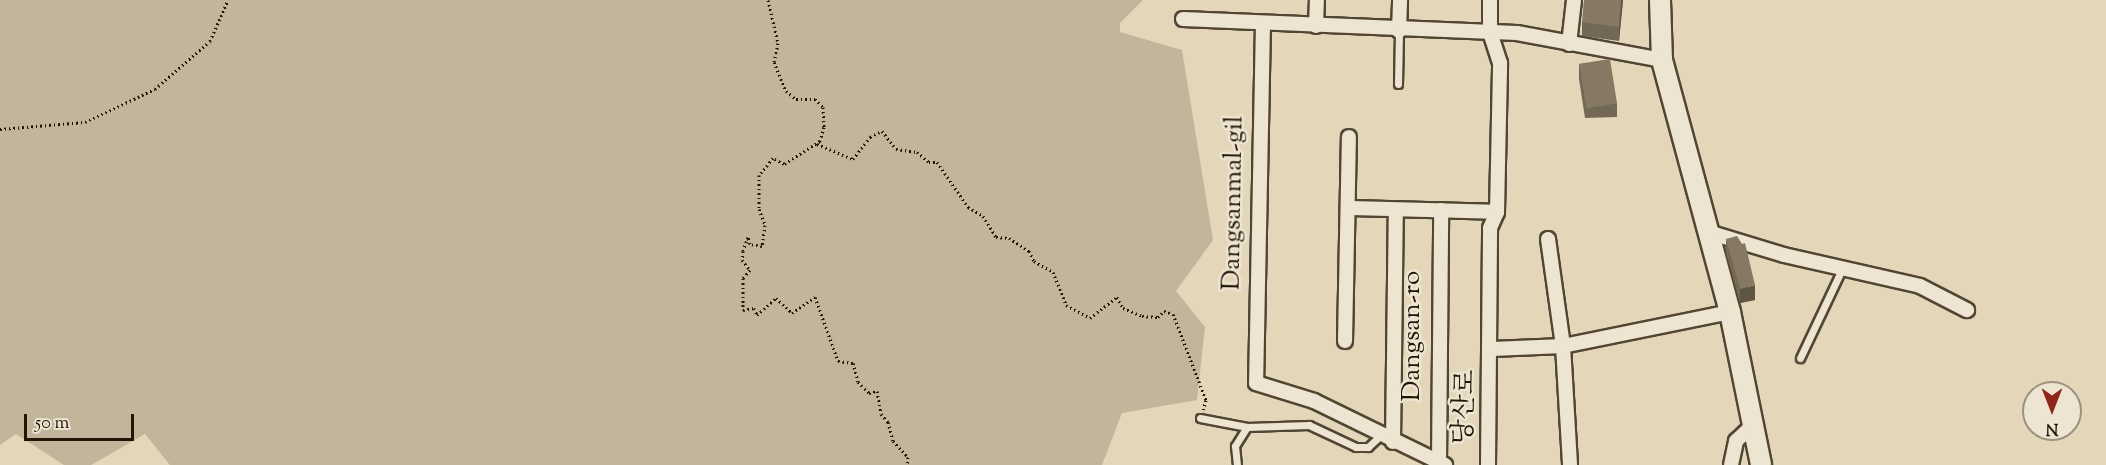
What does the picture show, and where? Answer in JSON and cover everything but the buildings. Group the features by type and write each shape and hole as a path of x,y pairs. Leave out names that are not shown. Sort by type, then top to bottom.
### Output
{"street":[{"path":"1317,0 1317,26"},
{"path":"1400,0 1400,31"},
{"path":"1490,0 1490,33 1500,63 1497,212 1490,228 1492,349"},
{"path":"1569,44 1574,0"},
{"path":"1660,0 1662,60 1730,312 1761,465"},
{"path":"1183,19 1400,31 1490,33 1662,60"},
{"name":"Dangsanmal-gil","path":"1256,383 1263,23"},
{"path":"1345,341 1349,137"},
{"path":"1348,208 1497,212"},
{"name":"Dangsan-ro","path":"1387,438 1395,210"},
{"name":"Dangsan-ro","path":"1256,383 1314,401 1442,464 1441,210"},
{"path":"1708,232 1784,255 1920,286 1966,310"},
{"path":"1548,239 1563,346 1570,465"},
{"name":"당산로","path":"1488,465 1492,349 1563,346 1730,312"},
{"path":"1731,465 1736,441 1754,424"}],"lane":[{"path":"1398,84 1400,31"},
{"path":"1800,358 1843,267"},
{"path":"1200,418 1247,427 1309,425 1356,447 1368,447 1387,438"},
{"path":"1237,465 1234,446 1247,427"}],"path":[{"path":"0,129 85,122 154,89 210,41 228,0"},
{"path":"768,0 778,43 774,62 786,91 796,99 815,99 824,107 824,128 820,141 784,164 773,158 759,175 759,209 765,225 762,246 750,244 748,237 742,250 742,260 750,270 744,278 743,310 754,308 757,315 776,298 792,313 815,297 838,361 853,363 858,382 869,393 877,391 881,414 888,422 893,441 908,457 907,465"},
{"path":"816,143 853,159 870,137 882,131 896,149 917,152 929,162 937,162 968,207 983,216 996,237 1009,238 1029,251 1034,261 1053,272 1066,305 1089,318 1117,297 1123,308 1142,316 1158,317 1164,311 1173,314 1206,400 1200,418"}],"shaded area":[{"path":"0,0 1143,0 1120,23 1120,32 1182,50 1213,240 1176,291 1205,327 1197,400 1122,413 1102,465 170,465 145,434 91,465 64,465 16,434 0,445"}]}
